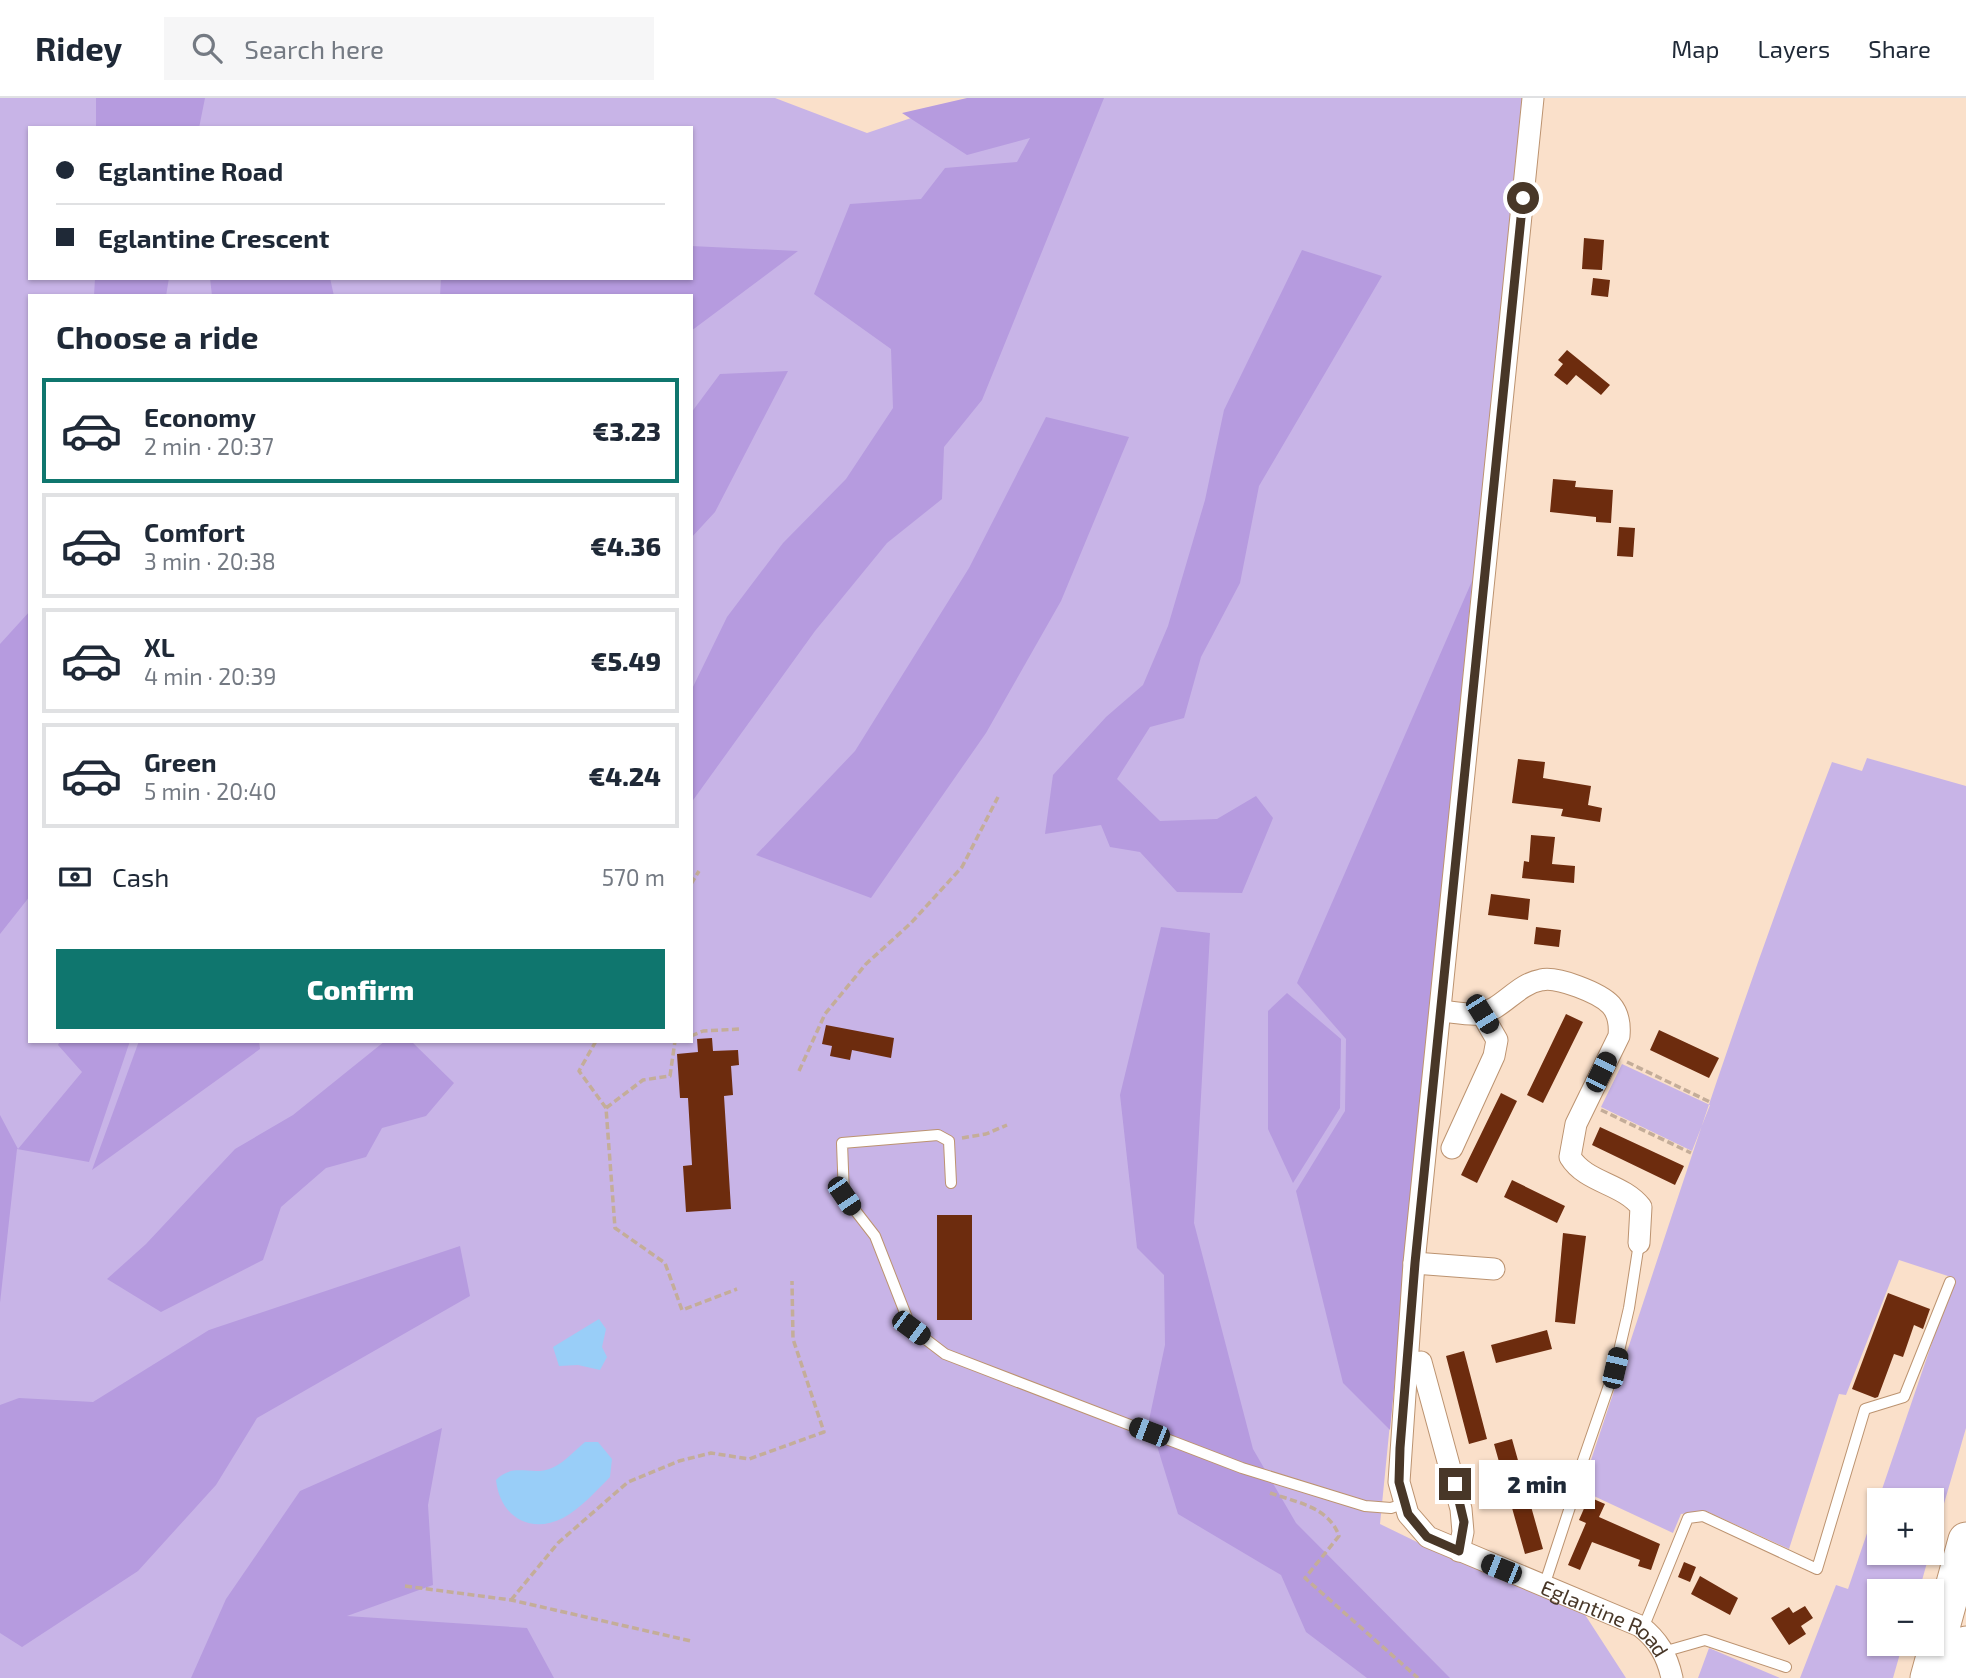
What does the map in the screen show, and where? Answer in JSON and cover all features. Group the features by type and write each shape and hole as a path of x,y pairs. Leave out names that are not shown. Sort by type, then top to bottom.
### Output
{"highway":[{"path":"1928,1678 1966,1540"},
{"path":"1958,1678 1966,1644"}],"street":[{"name":"Eglantine Road","path":"1533,98 1415,1263 1399,1482 1403,1504 1415,1526 1427,1537 1640,1626 1655,1638 1672,1678"},
{"path":"1441,1010 1482,1014 1529,984 1543,979 1566,982 1605,1000 1612,1007 1620,1026 1610,1054 1576,1124 1570,1157 1577,1170 1632,1195 1641,1207 1639,1243"},
{"path":"1452,1148 1494,1056 1497,1040 1482,1014"},
{"path":"1415,1263 1494,1269"},
{"path":"1421,1362 1461,1509 1464,1532 1459,1551"}],"lane":[{"path":"951,1183 949,1140 937,1135 842,1143 844,1196 875,1237 911,1328 945,1354 1241,1468 1366,1506 1391,1508 1403,1504"},
{"path":"1544,1586 1570,1507 1570,1486 1578,1475 1615,1368 1629,1308 1639,1243"},
{"path":"1640,1626 1646,1621 1688,1518 1703,1516 1817,1569 1865,1409 1904,1397 1950,1282"},
{"path":"1663,1652 1705,1640 1786,1667"}],"path":[{"path":"799,1071 825,1014 866,964 911,923 962,867 998,797"},
{"path":"693,881 699,871"},
{"path":"693,1034 703,1031 740,1029"},
{"path":"595,1043 579,1070 606,1108 615,1228 665,1263 682,1310 737,1289"},
{"path":"606,1108 643,1080 670,1076 675,1043"},
{"path":"1610,1054 1710,1102"},
{"path":"1586,1103 1691,1153"},
{"path":"949,1140 986,1134 1007,1125"},
{"path":"511,1600 558,1543 628,1482 679,1461 711,1453 749,1459 824,1433 793,1339 792,1281"},
{"path":"1262,1490 1325,1513 1335,1524 1339,1535 1306,1578 1418,1678"},
{"path":"405,1586 511,1600 691,1641"}],"shaded area":[{"path":"0,98 775,98 867,133 970,98 1522,98 1380,1524 1452,1559 1580,1607 1626,1678 0,1678"},
{"path":"96,98 205,98 199,126 96,126"},
{"path":"967,98 1104,98 982,400 944,447 942,499 887,543 815,631 693,800 693,687 727,617 783,543 846,479 893,408 891,349 814,294 850,204 921,199 945,168 1017,162 1030,138 967,155 902,113"},
{"path":"693,246 798,251 693,330 693,294 440,294 441,280 693,280"},
{"path":"1302,250 1382,276 1259,486 1240,583 1201,657 1184,718 1150,727 1117,779 1160,821 1217,819 1256,796 1273,818 1242,893 1177,892 1140,852 1110,847 1101,825 1045,834 1053,775 1106,717 1143,685 1168,626 1205,500 1224,410"},
{"path":"95,280 169,280 166,294 94,294"},
{"path":"210,280 330,280 334,294 212,294"},
{"path":"788,371 715,512 693,536 693,410 720,374"},
{"path":"1046,417 1129,437 1061,601 986,733 871,898 756,855 855,751 969,568"},
{"path":"1472,581 1390,1430 1343,1383 1296,1191 1345,1111 1346,1039 1297,983"},
{"path":"28,613 28,899 0,934 0,644"},
{"path":"1867,758 1966,786 1966,1428 1944,1504 1944,1488 1882,1488 1954,1278 1899,1260 1846,1395 1839,1394 1789,1549 1706,1511 1681,1514 1673,1533 1581,1490 1733,1033 1832,762 1862,771"},
{"path":"1161,927 1210,933 1194,1223 1253,1449 1296,1523 1450,1678 1367,1678 1306,1632 1281,1575 1178,1514 1149,1420 1165,1345 1164,1275 1137,1248 1120,1095"},
{"path":"1287,993 1341,1039 1340,1108 1293,1183 1268,1129 1268,1011"},
{"path":"129,1043 89,1162 17,1149 0,1303 0,1115 18,1149 82,1072 58,1045"},
{"path":"138,1043 259,1043 260,1049 92,1170"},
{"path":"383,1043 413,1043 454,1083 426,1116 382,1128 366,1157 326,1168 281,1207 263,1260 161,1312 107,1279 146,1244 235,1149 293,1115"},
{"path":"1622,1064 1710,1105 1692,1151 1601,1107"},
{"path":"460,1246 470,1296 257,1418 216,1485 138,1571 22,1647 0,1633 0,1405 19,1398 93,1402 209,1330"},
{"path":"442,1428 428,1505 433,1585 347,1616 527,1628 554,1678 191,1678 226,1599 300,1491"},
{"path":"1867,1533 1867,1565 1926,1565 1922,1579 1867,1579 1867,1656 1899,1656 1893,1678 1800,1678 1836,1585 1848,1589"},
{"path":"1709,1648 1780,1678 1698,1678"}],"water":[{"path":"599,1319 606,1329 602,1347 607,1357 600,1370 578,1365 559,1366 553,1347"},
{"path":"585,1442 598,1442 612,1459 610,1477 569,1514 551,1523 528,1523 518,1519 503,1504 496,1480 503,1474 554,1467"}],"building":[{"path":"1584,238 1604,240 1602,270 1582,269"},
{"path":"1593,278 1610,280 1608,297 1591,295"},
{"path":"1567,350 1610,385 1601,395 1576,375 1567,385 1554,375 1563,364 1558,360"},
{"path":"1553,479 1576,481 1575,487 1613,490 1611,523 1596,522 1596,517 1550,512"},
{"path":"1619,527 1635,528 1633,557 1617,556"},
{"path":"1518,759 1545,762 1543,778 1591,786 1588,805 1602,808 1600,822 1561,816 1563,809 1512,803"},
{"path":"1531,835 1555,837 1552,864 1575,866 1574,883 1522,878 1524,861 1529,862"},
{"path":"1491,894 1530,899 1528,920 1488,915"},
{"path":"1536,927 1561,930 1559,947 1534,944"},
{"path":"1566,1014 1583,1022 1543,1103 1527,1095"},
{"path":"826,1025 894,1038 891,1058 852,1050 850,1060 830,1056 832,1046 822,1044"},
{"path":"1659,1030 1719,1058 1709,1078 1650,1050"},
{"path":"712,1038 713,1051 738,1050 739,1065 731,1066 733,1095 724,1096 731,1209 686,1212 683,1166 692,1165 688,1098 680,1098 677,1054 698,1052 697,1039"},
{"path":"1501,1093 1517,1101 1477,1183 1461,1175"},
{"path":"1600,1127 1684,1166 1675,1185 1592,1145"},
{"path":"1512,1180 1565,1206 1557,1223 1504,1197"},
{"path":"937,1215 972,1215 972,1320 937,1320"},
{"path":"1563,1233 1586,1236 1575,1324 1555,1322"},
{"path":"1888,1293 1930,1309 1923,1329 1914,1325 1903,1357 1894,1354 1878,1397 1875,1398 1852,1389"},
{"path":"1547,1330 1552,1349 1496,1363 1491,1345"},
{"path":"1464,1351 1487,1439 1469,1444 1446,1356"},
{"path":"1512,1439 1543,1549 1525,1554 1494,1444"},
{"path":"1589,1497 1605,1504 1599,1517 1660,1544 1651,1570 1638,1566 1640,1560 1592,1542 1580,1570 1568,1565 1586,1523 1579,1520"},
{"path":"1684,1562 1696,1567 1690,1582 1678,1577"},
{"path":"1700,1576 1738,1598 1730,1615 1691,1594"},
{"path":"1805,1606 1813,1618 1801,1626 1806,1634 1789,1645 1771,1618 1789,1607 1793,1613"}],"route":[{"path":"1455,1484 1464,1522 1459,1551 1427,1537 1415,1526 1408,1514 1403,1504 1399,1482 1400,1448 1415,1263 1523,198"}]}
